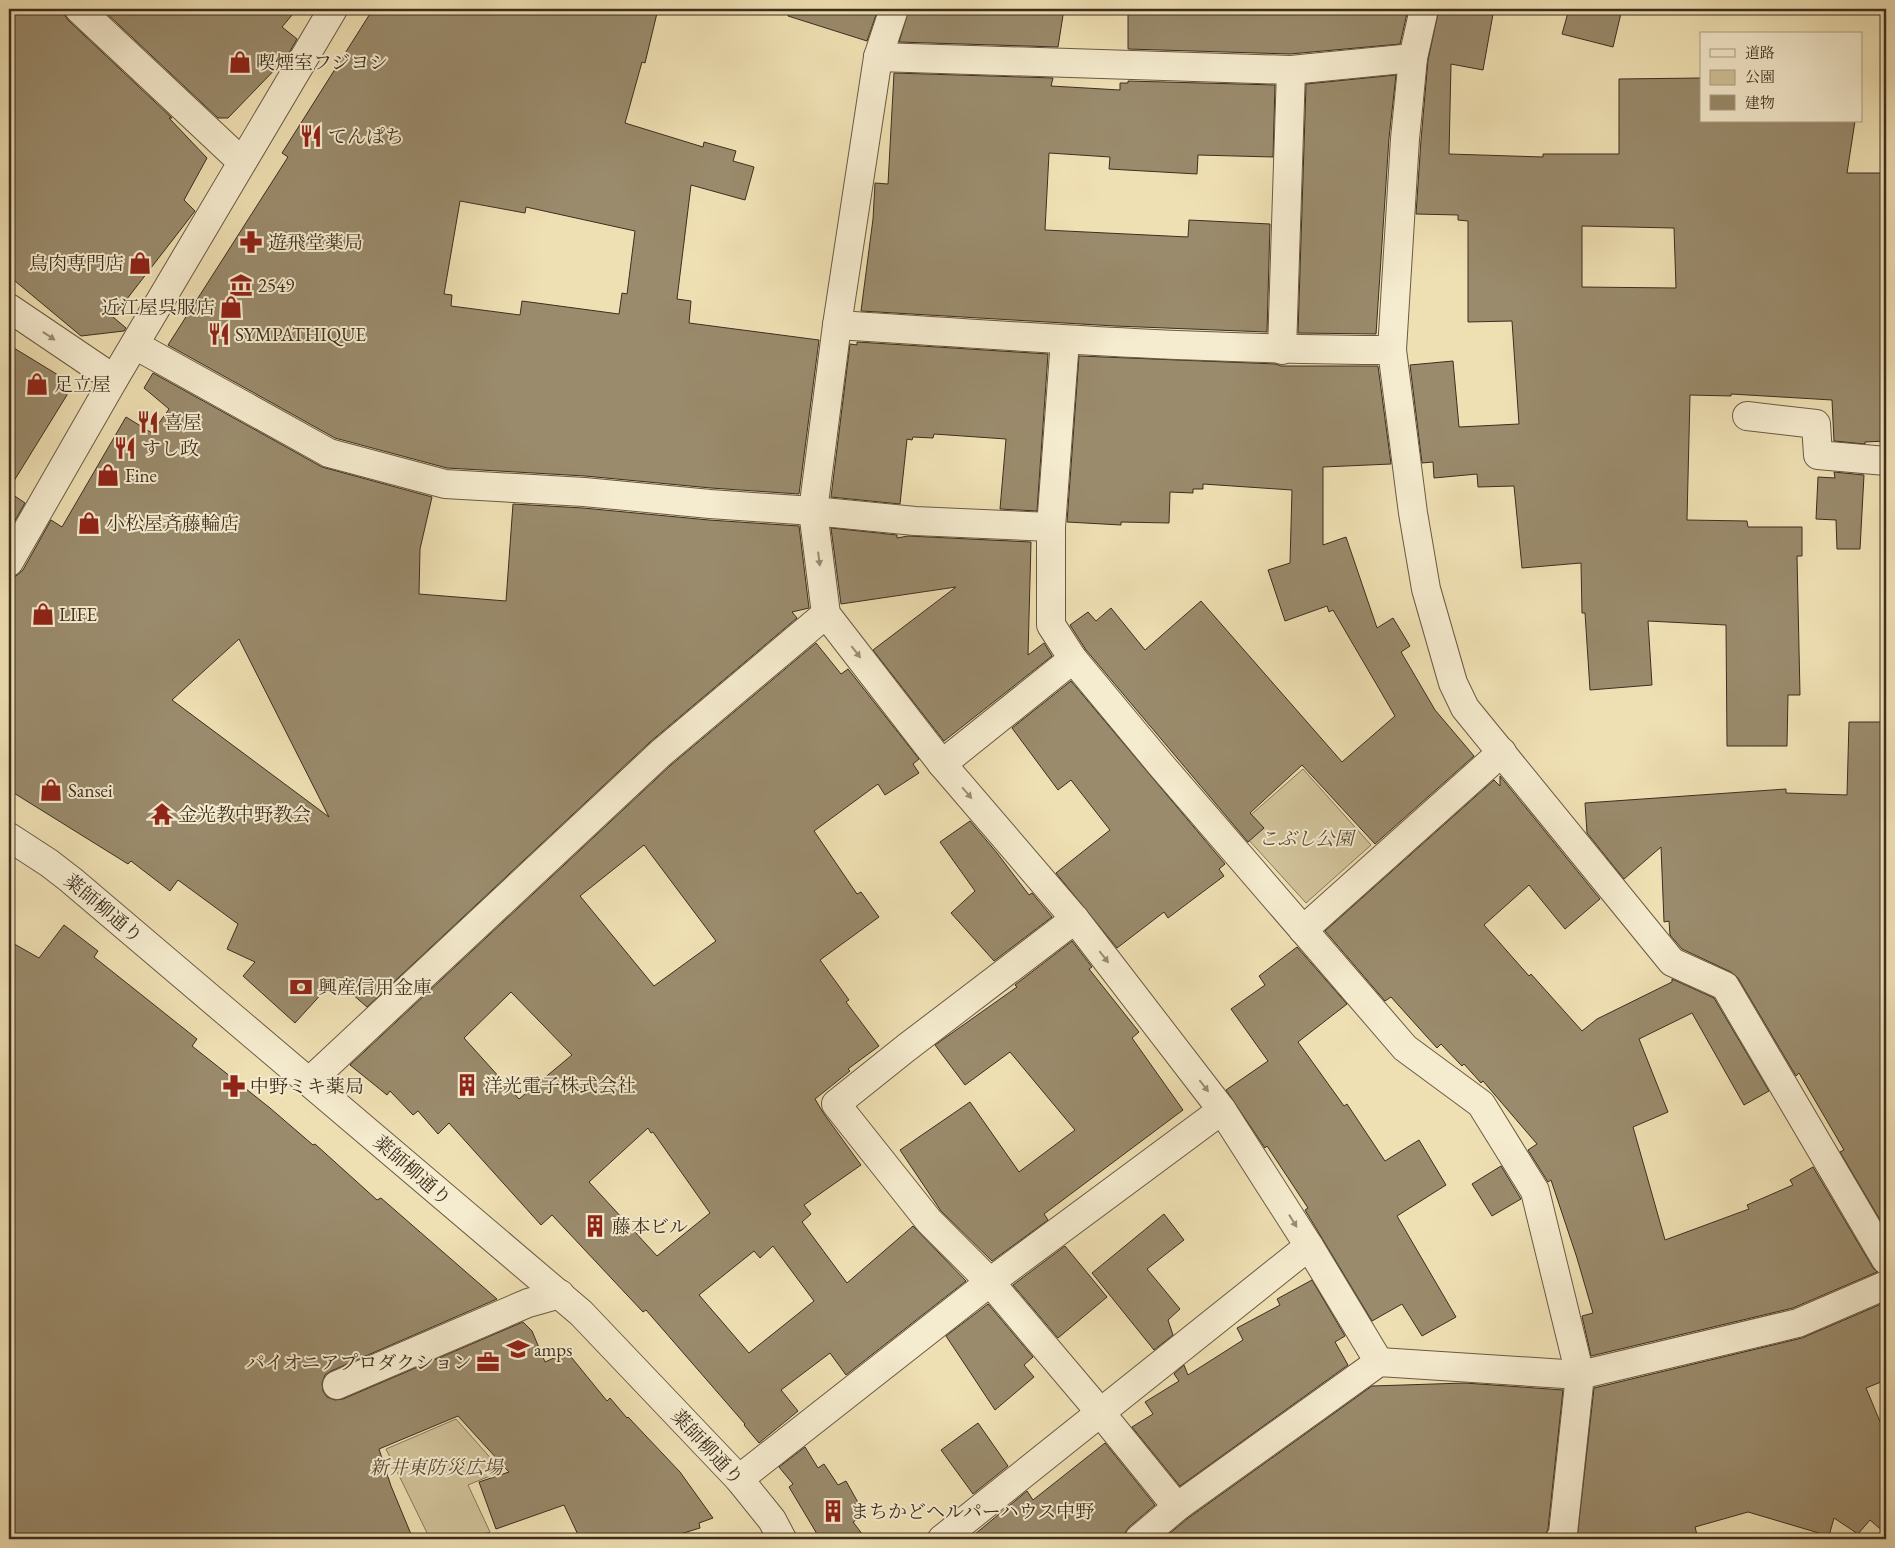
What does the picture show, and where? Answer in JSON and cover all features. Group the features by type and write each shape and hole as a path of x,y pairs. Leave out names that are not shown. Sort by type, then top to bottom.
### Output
{"street":[{"path":"79,9 242,162"},
{"path":"9,562 114,379 333,9"},
{"path":"894,9 878,56 837,325 814,511 826,614 942,764 1075,919 1222,1110 1309,1246 1379,1362"},
{"path":"1424,9 1413,58 1405,139 1392,350 1412,513 1426,589 1453,683 1464,708 1502,752 1672,962 1725,986 1886,1260"},
{"path":"878,56 1291,70 1413,58"},
{"path":"1282,350 1291,70"},
{"path":"9,308 114,379"},
{"path":"837,325 1065,340 1282,350 1392,350"},
{"path":"1065,340 1051,527 1051,625 1073,659 1405,1048 1481,1104 1535,1190 1580,1375 1564,1524 1560,1539"},
{"path":"135,345 330,453 445,484 584,492 915,521 1051,527"},
{"path":"1747,416 1816,424 1818,455 1886,461"},
{"path":"310,1081 661,753 826,614"},
{"path":"942,764 1073,659"},
{"path":"1303,930 1502,752"},
{"name":"薬師柳通り","path":"9,837 71,880 581,1312 739,1479 772,1520 782,1539"},
{"path":"1075,919 836,1104 929,1221 990,1282 1177,1506"},
{"path":"739,1479 990,1282 1222,1110"},
{"path":"942,1539 1309,1246"},
{"path":"1139,1539 1177,1506 1379,1362 1580,1375 1798,1323 1886,1284"},
{"path":"337,1385 528,1303 560,1294"}],"green space":[{"name":"こぶし公園","path":"1303,769 1371,845 1306,903 1237,827"},
{"name":"新井東防災広場","path":"456,1419 502,1471 468,1485 490,1532 469,1539 430,1539 386,1449"}],"building":[{"path":"9,9 64,9 64,14 68,20 172,118 169,118 207,158 184,200 195,211 113,317 126,328 124,331 81,336 9,276"},
{"path":"102,9 297,9 282,27 297,39 286,58 228,118 218,118"},
{"path":"373,9 658,9 645,63 642,62 625,123 703,147 704,142 736,151 733,161 754,167 745,200 691,185 677,299 691,301 689,323 819,340 799,494 585,476 447,468 335,438 168,345 288,157 282,153","holes":["460,201 525,213 526,207 635,231 627,294 622,293 619,314 522,301 520,315 451,306 452,295 444,294"]},
{"path":"789,9 878,9 867,41 788,16"},
{"path":"909,9 1064,9 1058,47 899,42"},
{"path":"1128,9 1408,9 1400,44 1290,54 1128,49"},
{"path":"1439,9 1467,9 1493,14 1483,70 1451,64 1449,154 1543,157 1543,154 1619,154 1619,79 1700,78 1700,122 1855,122 1847,173 1886,173 1886,441 1865,442 1865,444 1834,441 1832,400 1731,394 1731,396 1690,395 1687,520 1747,521 1748,527 1802,527 1802,556 1797,556 1800,695 1788,695 1787,746 1727,746 1726,625 1648,621 1652,685 1590,690 1585,613 1582,613 1581,563 1522,568 1514,486 1478,487 1477,474 1434,478 1433,462 1422,463 1410,365 1453,361 1459,427 1519,424 1512,321 1468,322 1468,221 1458,220 1458,215 1416,214 1428,60","holes":["1582,226 1674,228 1676,288 1582,287"]},
{"path":"1569,9 1622,9 1613,47 1562,34"},
{"path":"894,73 1053,78 1051,86 1120,90 1120,83 1128,83 1128,81 1275,85 1273,157 1198,155 1197,174 1109,169 1110,157 1049,153 1045,230 1188,237 1189,220 1270,224 1267,332 1115,326 861,311 873,219 875,183 888,184"},
{"path":"1396,75 1389,138 1376,334 1298,333 1306,84"},
{"path":"857,342 1048,354 1037,511 1000,509 1006,439 934,434 933,438 913,437 912,440 907,439 900,504 831,497 850,344 857,345"},
{"path":"9,345 63,378 67,395 9,489"},
{"path":"1079,356 1276,364 1281,366 1378,366 1391,464 1323,467 1323,545 1346,537 1377,628 1393,618 1410,646 1401,652 1435,710 1474,756 1375,844 1302,765 1250,813 1264,828 1248,842 1086,650 1070,625 1088,612 1096,621 1111,608 1145,650 1201,601 1342,762 1395,716 1333,610 1329,612 1327,606 1285,621 1268,570 1290,563 1292,490 1203,484 1203,489 1193,489 1193,493 1170,492 1169,523 1121,522 1121,525 1067,522"},
{"path":"153,373 322,467 432,497 420,549 419,594 506,601 513,504 799,526 809,608 792,612 797,618 650,742 367,1007 335,979 295,1023 243,976 255,962 227,949 238,924 178,880 170,891 131,861 128,864 9,790 9,578 16,576 23,570 51,520 62,527 126,417 152,433 169,409 144,388","holes":["239,639 329,817 172,700"]},
{"path":"1834,472 1864,475 1860,549 1837,549 1836,520 1816,519 1818,477 1835,478"},
{"path":"9,492 25,503 9,531"},
{"path":"831,528 897,535 897,538 908,536 1031,542 1028,655 1044,643 1052,656 944,741 873,650 956,587 841,604"},
{"path":"816,643 841,674 848,669 919,759 913,764 919,773 885,795 878,784 814,831 857,894 861,892 879,917 820,960 849,1000 846,1002 879,1046 848,1069 850,1071 815,1099 861,1165 804,1205 811,1214 802,1222 847,1283 913,1226 966,1281 846,1375 830,1353 781,1390 798,1411 759,1443 745,1424 646,1310 643,1312 552,1215 541,1225 449,1123 438,1134 418,1111 413,1115 390,1091 387,1095 350,1065 671,765","holes":["644,845 716,941 654,986 580,896","511,992 572,1055 519,1099 464,1038","648,1128 651,1133 653,1132 710,1213 657,1256 589,1182","773,1246 814,1301 749,1353 699,1295 754,1251 760,1258"]},
{"path":"1071,681 1225,864 1219,869 1224,876 1168,918 1164,912 1117,948 1056,873 1110,830 1071,780 1058,790 1012,728"},
{"path":"1849,722 1883,722 1881,812 1886,812 1886,1230 1840,1152 1844,1150 1799,1073 1796,1076 1738,978 1731,972 1682,949 1670,935 1669,921 1664,922 1661,847 1624,879 1587,833 1585,803 1786,789 1786,793 1847,795"},
{"path":"1500,776 1600,899 1565,929 1529,885 1484,925 1529,976 1531,974 1582,1031 1597,1019 1672,982 1672,979 1714,998 1769,1091 1744,1105 1692,1013 1639,1039 1668,1112 1633,1127 1665,1240 1749,1209 1747,1205 1793,1185 1790,1180 1813,1167 1877,1272 1793,1308 1591,1356 1582,1316 1593,1313 1551,1180 1548,1182 1528,1150 1537,1144 1483,1081 1481,1083 1464,1064 1462,1066 1441,1044 1437,1048 1391,997 1385,1001 1325,931 1494,780 1500,786"},
{"path":"970,821 1029,895 1032,893 1052,917 994,961 951,913 975,891 940,842"},
{"path":"64,925 98,951 94,957 197,1039 192,1046 313,1145 315,1144 377,1200 381,1198 497,1299 331,1371 325,1375 322,1383 323,1391 327,1397 335,1400 343,1399 523,1322 532,1331 545,1362 567,1352 607,1401 610,1398 680,1472 713,1518 699,1523 700,1528 664,1539 580,1539 564,1505 496,1529 479,1482 509,1472 458,1416 379,1449 391,1486 413,1539 9,1539 9,941 39,958"},
{"path":"1072,941 1092,967 1089,969 1139,1032 1132,1038 1183,1110 1044,1214 1048,1220 992,1261 941,1211 900,1150 970,1102 1019,1172 1075,1130 1010,1052 965,1085 935,1045 1017,987 1015,985"},
{"path":"1297,947 1347,1004 1298,1042 1344,1106 1347,1104 1385,1161 1419,1140 1446,1185 1397,1216 1456,1317 1422,1336 1402,1304 1372,1321 1305,1210 1308,1208 1267,1146 1265,1148 1226,1090 1268,1061 1231,1009 1265,985 1259,976"},
{"path":"1501,1166 1521,1199 1492,1216 1472,1184"},
{"path":"1164,1214 1184,1240 1147,1269 1180,1309 1168,1320 1173,1335 1154,1350 1092,1273"},
{"path":"1065,1246 1107,1297 1058,1338 1013,1285"},
{"path":"1312,1280 1345,1336 1335,1342 1348,1365 1180,1486 1132,1427 1153,1414 1145,1402 1179,1381 1174,1374 1184,1365 1188,1375 1243,1340 1237,1328 1280,1305 1277,1299"},
{"path":"1886,1302 1886,1380 1866,1388 1886,1436 1886,1534 1870,1520 1858,1534 1834,1518 1829,1536 1748,1512 1695,1527 1698,1539 1577,1539 1594,1388 1802,1338"},
{"path":"988,1304 1033,1357 1024,1365 1034,1377 995,1410 946,1336"},
{"path":"1465,1383 1563,1390 1548,1529 1544,1539 1163,1539 1187,1519 1372,1386"},
{"path":"978,1423 1008,1466 973,1494 941,1450"},
{"path":"1105,1443 1155,1505 1129,1527 1124,1539 969,1539 1027,1491 1033,1500"},
{"path":"805,1447 818,1468 824,1464 838,1485 846,1481 865,1515 853,1522 866,1539 820,1539 789,1487 793,1484 779,1467"}],"place":[{"name":"喫煙室フジヨシ","path":"240,62"},
{"name":"てんぱち","path":"311,136"},
{"name":"遊飛堂薬局","path":"251,242"},
{"name":"鳥肉専門店","path":"140,263"},
{"name":"2549","path":"241,285"},
{"name":"近江屋呉服店","path":"231,307"},
{"name":"SYMPATHIQUE","path":"219,334"},
{"name":"足立屋","path":"37,384"},
{"name":"喜屋","path":"148,422"},
{"name":"すし政","path":"125,448"},
{"name":"Fine","path":"108,475"},
{"name":"小松屋斉藤輪店","path":"89,523"},
{"name":"LIFE","path":"43,614"},
{"name":"Sansei","path":"51,790"},
{"name":"金光教中野教会","path":"162,814"},
{"name":"興産信用金庫","path":"301,987"},
{"name":"洋光電子株式会社","path":"467,1085"},
{"name":"中野ミキ薬局","path":"234,1086"},
{"name":"藤本ビル","path":"595,1226"},
{"name":"amps","path":"518,1349"},
{"name":"パイオニアプロダクション","path":"488,1362"},
{"name":"まちかどヘルパーハウス中野","path":"833,1511"}]}
